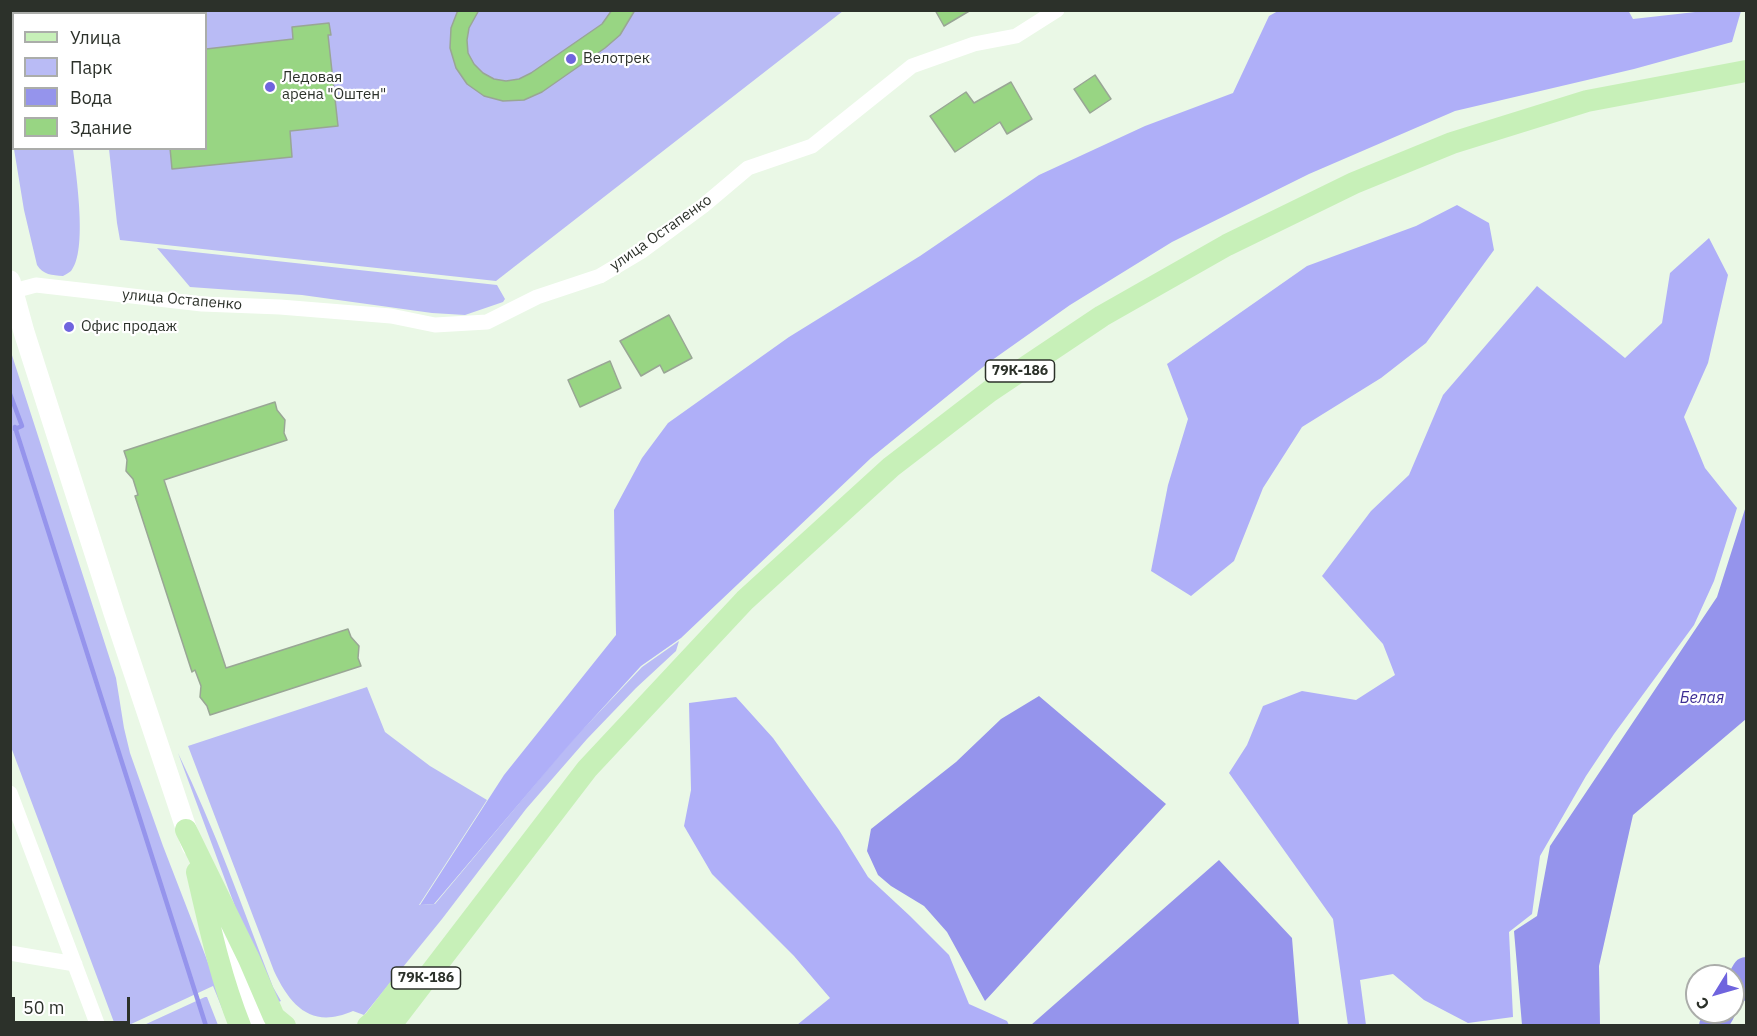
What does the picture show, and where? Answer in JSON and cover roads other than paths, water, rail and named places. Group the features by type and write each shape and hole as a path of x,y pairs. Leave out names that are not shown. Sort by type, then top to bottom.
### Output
{"main road":[{"name":"79К-186","path":"390,1026 587,769 745,600 891,467 990,391 1102,316 1227,245 1354,183 1452,143 1587,101 1746,71"},
{"path":"11,288 186,830 261,1026"},
{"path":"368,1026 515,839 587,769"},
{"path":"407,1026 533,857 587,769"},
{"path":"186,830 219,964 240,1026"},
{"path":"186,830 249,959 274,1017 285,1026"}],"street":[{"name":"улица Остапенко","path":"11,288 36,285 202,304 280,307 391,316 435,325 487,322 537,297 600,276 642,251 703,206 748,168 812,146 912,66 974,44 1016,36 1057,10"},
{"path":"10,793 98,1026"},
{"path":"10,953 75,964"}],"water":[{"name":"Белая","path":"1746,506 1746,719 1633,815 1599,966 1600,1025 1522,1025 1514,931 1537,916 1550,846 1717,597"},
{"path":"1039,696 1166,804 985,1001 947,932 924,906 891,886 878,875 867,851 871,829 956,762 1001,719"},
{"path":"1219,860 1292,938 1299,1025 1031,1025"}],"waterway":[{"path":"10,394 22,426 15,429"},
{"path":"15,427 206,1026"}],"place":[{"name":"Велотрек","path":"571,59"},
{"name":"Ледовая арена \"Оштен\"","path":"270,87"},
{"name":"Офис продаж","path":"69,327"}]}
